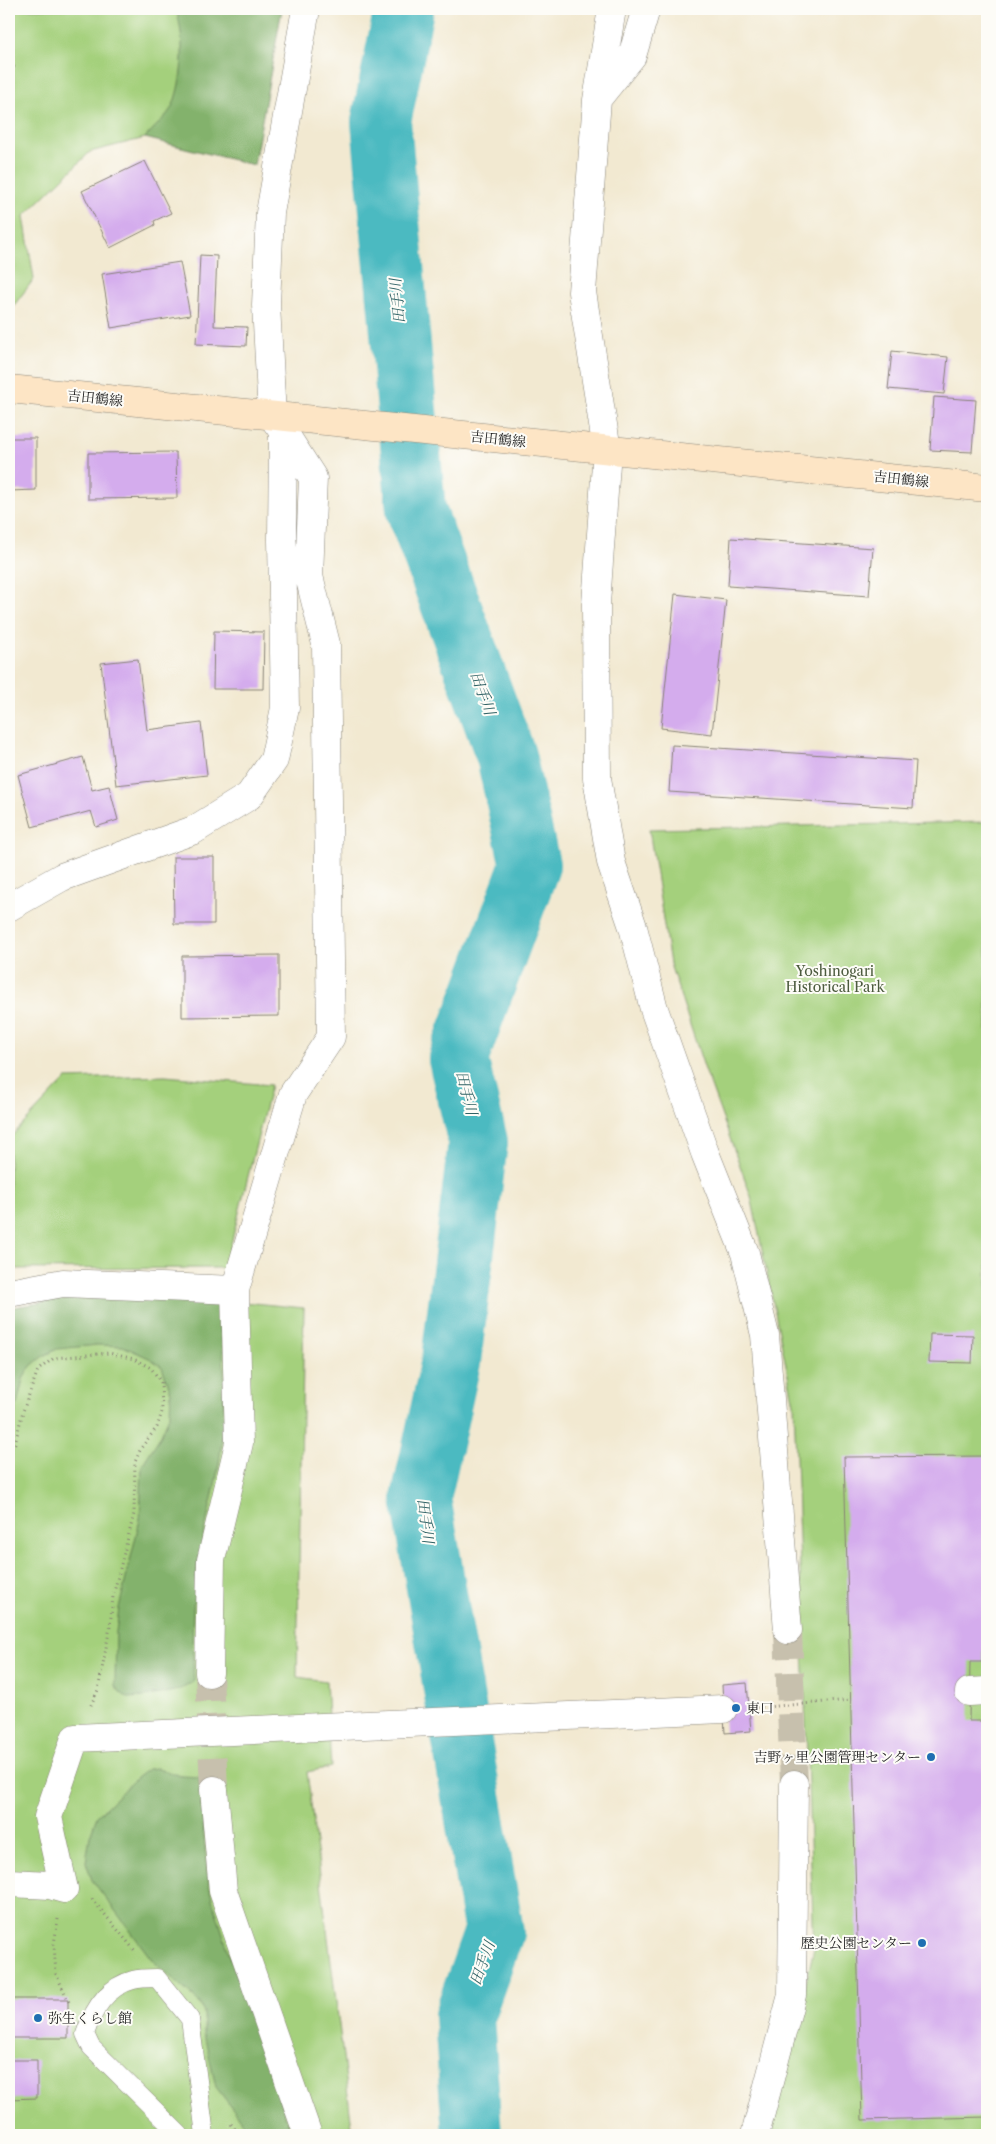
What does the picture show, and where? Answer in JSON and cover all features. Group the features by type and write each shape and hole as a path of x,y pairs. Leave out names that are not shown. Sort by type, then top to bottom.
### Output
{"main road":[{"name":"吉田鶴線","path":"9,389 277,423 607,450 987,488"}],"street":[{"path":"9,907 62,877 194,830 249,796 274,760 285,708 282,540 277,423 266,305 270,212 306,9"},
{"path":"612,9 597,100 582,292 607,450 596,604 597,778 610,862 632,927 654,1009 705,1154 745,1253 765,1335 788,1630"},
{"path":"597,100 632,56 646,9"},
{"path":"209,1673 211,1560 239,1443 236,1290 293,1094 332,1037 326,644 309,576 313,478 277,423"},
{"path":"9,1293 63,1283 236,1290"},
{"path":"9,1884 50,1885 64,1889 48,1817 75,1738 736,1708"},
{"path":"755,2135 792,1995 794,1784"},
{"path":"214,1790 223,1891 308,2135"}],"lane":[{"path":"180,2135 91,2047 85,2034 92,2013 108,1992 133,1980 157,1978 190,2019 205,2135"}],"path":[{"path":"9,1452 15,1443 38,1370 54,1358 109,1353 134,1359 151,1368 162,1382 162,1412 157,1427 141,1448 135,1462 134,1514 113,1596 110,1627 98,1690 75,1738"},
{"path":"736,1708 851,1700"},
{"path":"85,2034 56,1974 54,1944 64,1889 94,1900 157,1978"}],"green space":[{"path":"9,9 208,9 191,119 145,138 90,152 24,216 34,279 9,312"},
{"path":"176,9 282,9 254,165 145,138 171,109 177,94 181,70 182,44"},
{"name":"Yoshinogari Historical Park","path":"987,822 987,2135 771,2135 814,1948 794,1404 751,1196 704,1067 670,964 649,829"},
{"path":"165,1076 271,1085 225,1268 9,1269 9,1139 66,1079"},
{"path":"68,1298 202,1298 304,1308 297,1677 326,1681 331,1767 307,1772 353,2135 9,2135 9,1308"},
{"path":"68,1298 202,1298 217,1305 224,1367 224,1413 220,1456 194,1592 192,1630 194,1682 179,1690 128,1698 115,1686 116,1632 119,1608 140,1519 142,1465 160,1437 170,1414 171,1392 162,1367 151,1359 123,1346 98,1345 57,1349 42,1357 31,1366 23,1379 9,1439 9,1308"},
{"path":"156,1768 181,1776 199,1777 207,1872 212,1899 292,2135 253,2135 216,2087 204,2034 204,2012 199,2002 153,1961 92,1880 86,1862 90,1836 97,1816 136,1778 148,1769"}],"building":[{"path":"9,59 15,67 9,72"},
{"path":"145,161 171,213 154,221 155,225 110,248 82,191"},
{"path":"200,255 217,256 214,326 247,327 246,346 196,344"},
{"path":"180,262 190,315 111,328 102,274"},
{"path":"892,351 948,357 944,394 888,389"},
{"path":"934,397 976,400 972,452 930,450"},
{"path":"9,438 36,438 36,490 9,491"},
{"path":"176,452 177,498 88,499 88,453"},
{"path":"731,538 873,548 869,596 728,586"},
{"path":"675,594 726,600 712,734 661,728"},
{"path":"214,631 264,632 263,689 213,689"},
{"path":"138,659 147,730 201,723 207,775 116,785 101,663"},
{"path":"672,745 916,761 913,808 669,792"},
{"path":"83,757 92,790 109,786 118,820 96,827 91,811 32,827 18,775"},
{"path":"173,857 214,857 214,924 174,924"},
{"path":"279,955 279,1016 182,1017 182,956"},
{"path":"930,1334 973,1335 972,1363 929,1362"},
{"name":"歴史公園センター","path":"987,1456 987,1583 983,1662 970,1662 969,1721 985,1721 987,1770 987,2117 862,2120 844,1457"},
{"name":"東口","path":"747,1683 751,1731 725,1733 722,1685"},
{"name":"弥生くらし館","path":"9,1999 68,1999 68,2038 9,2038"},
{"path":"9,2060 37,2060 37,2098 9,2099"}],"waterway":[{"name":"田手川","path":"404,9 381,122 416,510 506,756 530,865 458,1059 478,1142 451,1361 421,1498 494,1932 464,2016 472,2135"}],"tunnel":[{"path":"788,1630 794,1784"},
{"path":"209,1673 214,1790"}],"place":[{"name":"東口","path":"736,1708"},
{"name":"吉野ヶ里公園管理センター","path":"931,1757"},
{"name":"歴史公園センター","path":"922,1943"},
{"name":"弥生くらし館","path":"38,2018"}]}
